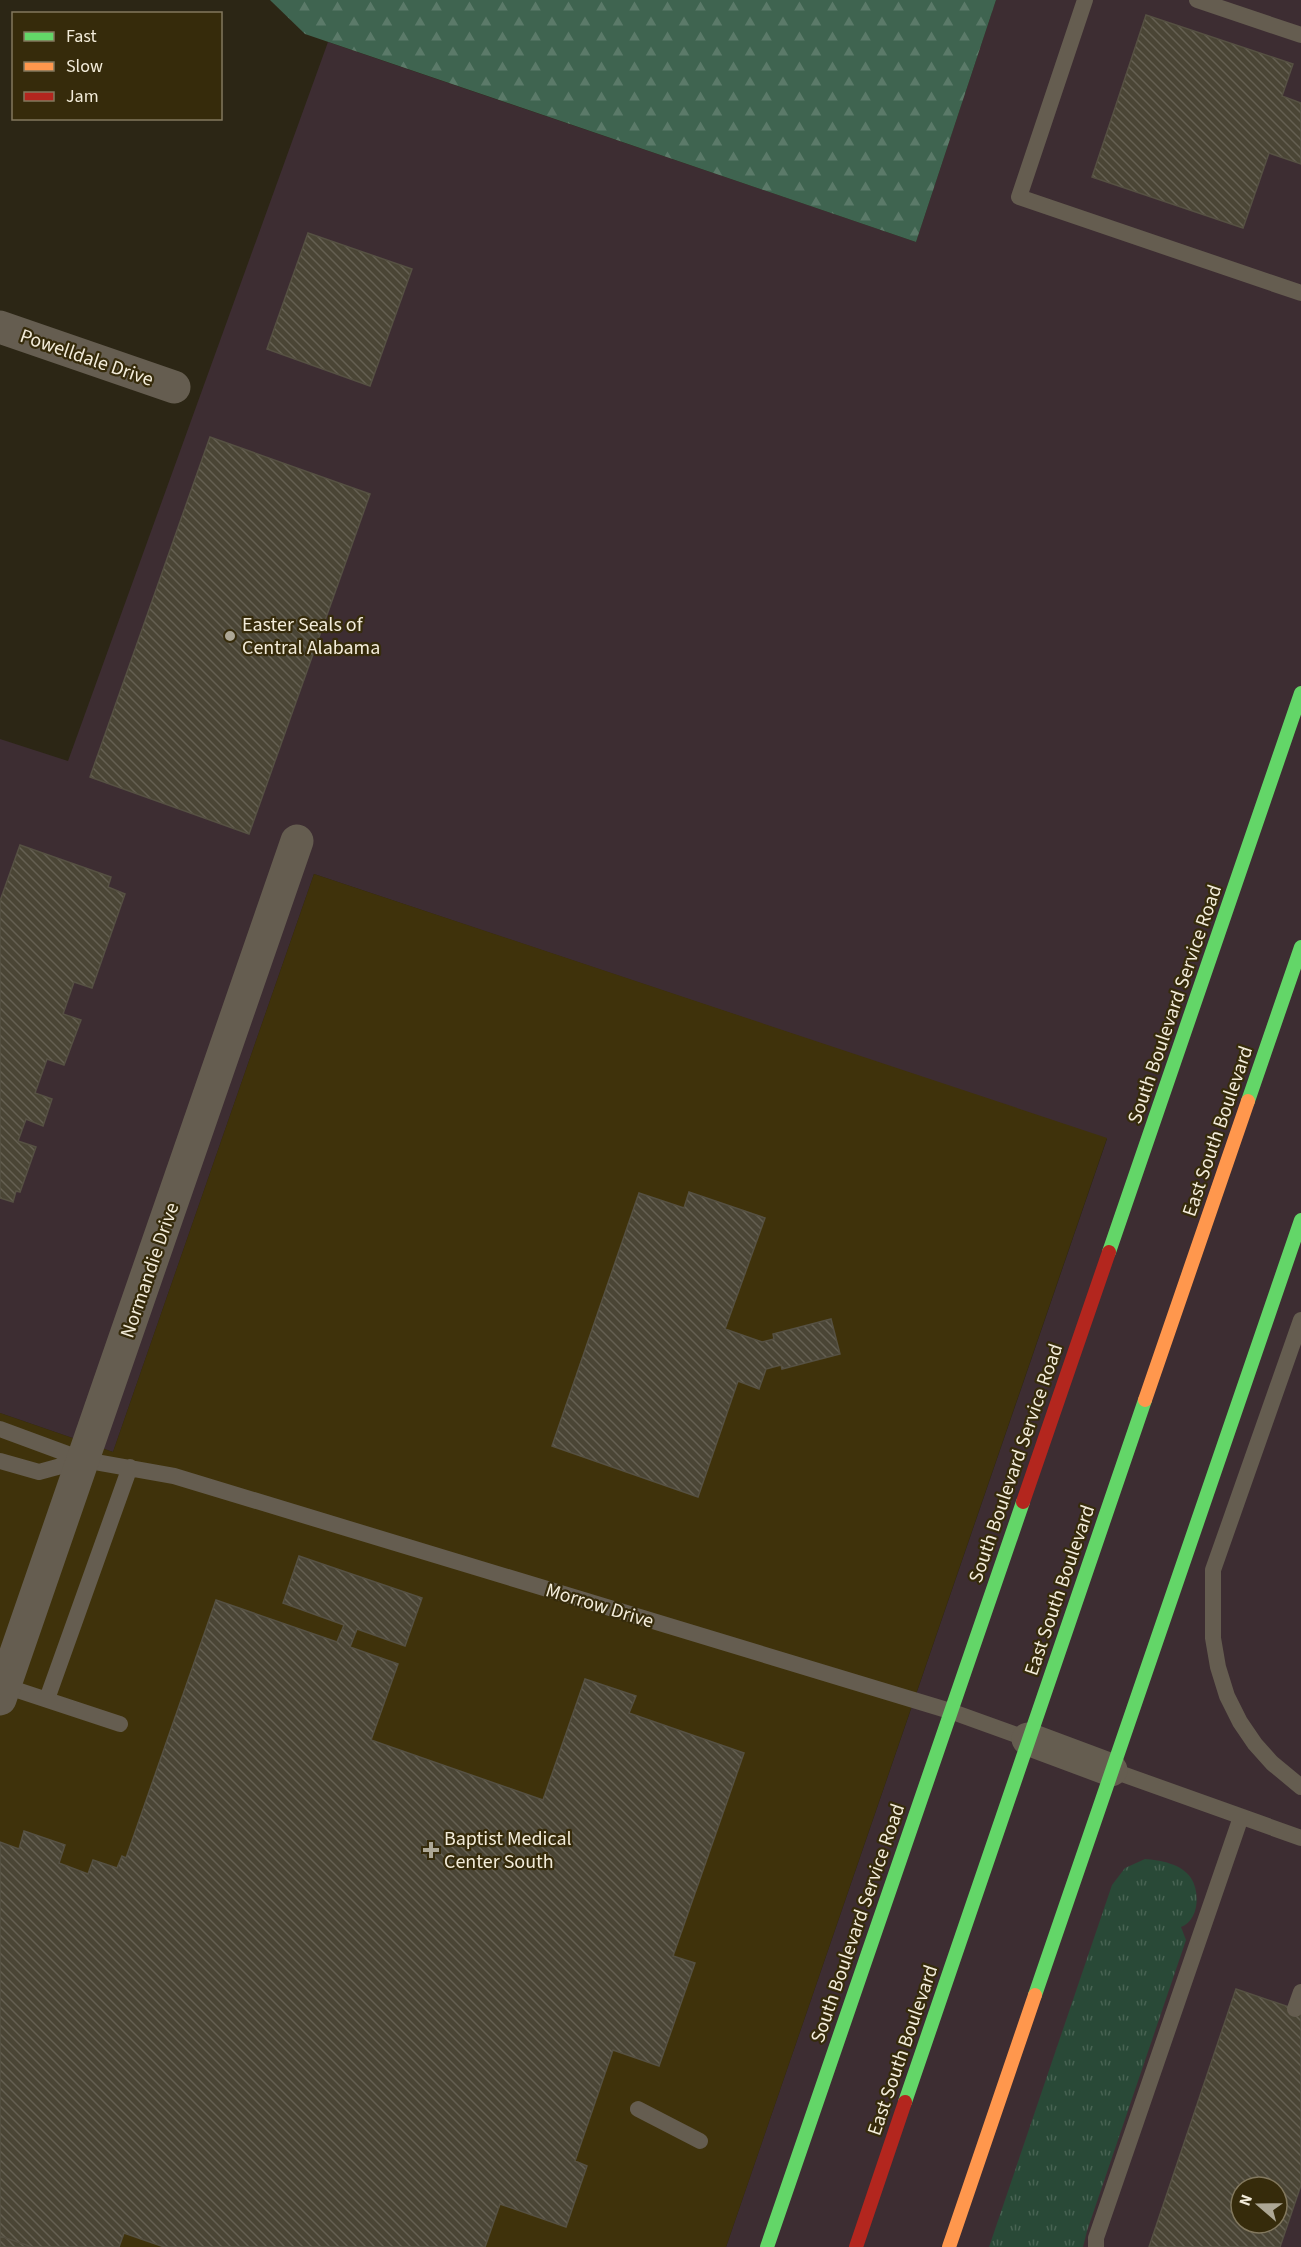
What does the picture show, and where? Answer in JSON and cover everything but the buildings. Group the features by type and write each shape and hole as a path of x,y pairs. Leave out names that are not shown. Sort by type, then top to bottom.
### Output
{"main road":[{"name":"South Boulevard Service Road","path":"767,2247 1301,693"},
{"name":"East South Boulevard","path":"856,2247 1301,947"},
{"path":"949,2247 1301,1221"}],"street":[{"name":"Powelldale Drive","path":"0,327 174,387"},
{"name":"Normandie Drive","path":"2,1693 297,841"},
{"name":"Morrow Drive","path":"1028,1739 1112,1770"}],"lane":[{"path":"1085,0 1019,197 1301,293"},
{"path":"1197,0 1301,35"},
{"path":"1301,1320 1213,1570 1213,1638 1218,1667 1227,1695 1240,1722 1272,1763 1301,1787"},
{"path":"0,1430 84,1460"},
{"path":"0,1462 39,1472 84,1460"},
{"name":"Morrow Drive","path":"84,1460 174,1476 950,1711 1028,1739"},
{"path":"47,1698 130,1467"},
{"path":"2,1693 47,1698 120,1724"},
{"path":"1112,1770 1301,1838"},
{"path":"1096,2247 1096,2238 1241,1817"},
{"path":"1295,2009 1301,1992"},
{"path":"638,2109 700,2141"}],"shaded area":[{"path":"996,0 1301,0 1301,2247 726,2247 1107,1139 314,874 113,1452 0,1413 0,739 68,761 328,42 916,242"},
{"name":"Baptist Medical Center South","path":"314,874 1107,1138 726,2247 0,2247 0,1413 113,1452"}],"green space":[{"path":"270,0 996,0 916,242 305,34"},
{"path":"1145,1859 1170,1864 1187,1873 1194,1884 1196,1906 1191,1919 1181,1927 1186,1940 1083,2247 989,2247 1112,1885 1125,1868"}],"traffic: fast":[{"path":"1109,1252 1301,693"},
{"path":"1248,1101 1301,947"},
{"path":"1035,1995 1301,1220"},
{"path":"905,2102 1145,1400"},
{"path":"767,2247 1023,1502"}],"traffic: slow":[{"path":"1145,1400 1248,1101"},
{"path":"949,2247 1035,1995"}],"traffic: jam":[{"path":"1023,1502 1109,1252"},
{"path":"856,2247 905,2102"}],"place":[{"name":"Easter Seals of Central Alabama","path":"230,636"},
{"name":"Baptist Medical Center South","path":"431,1850"}]}
